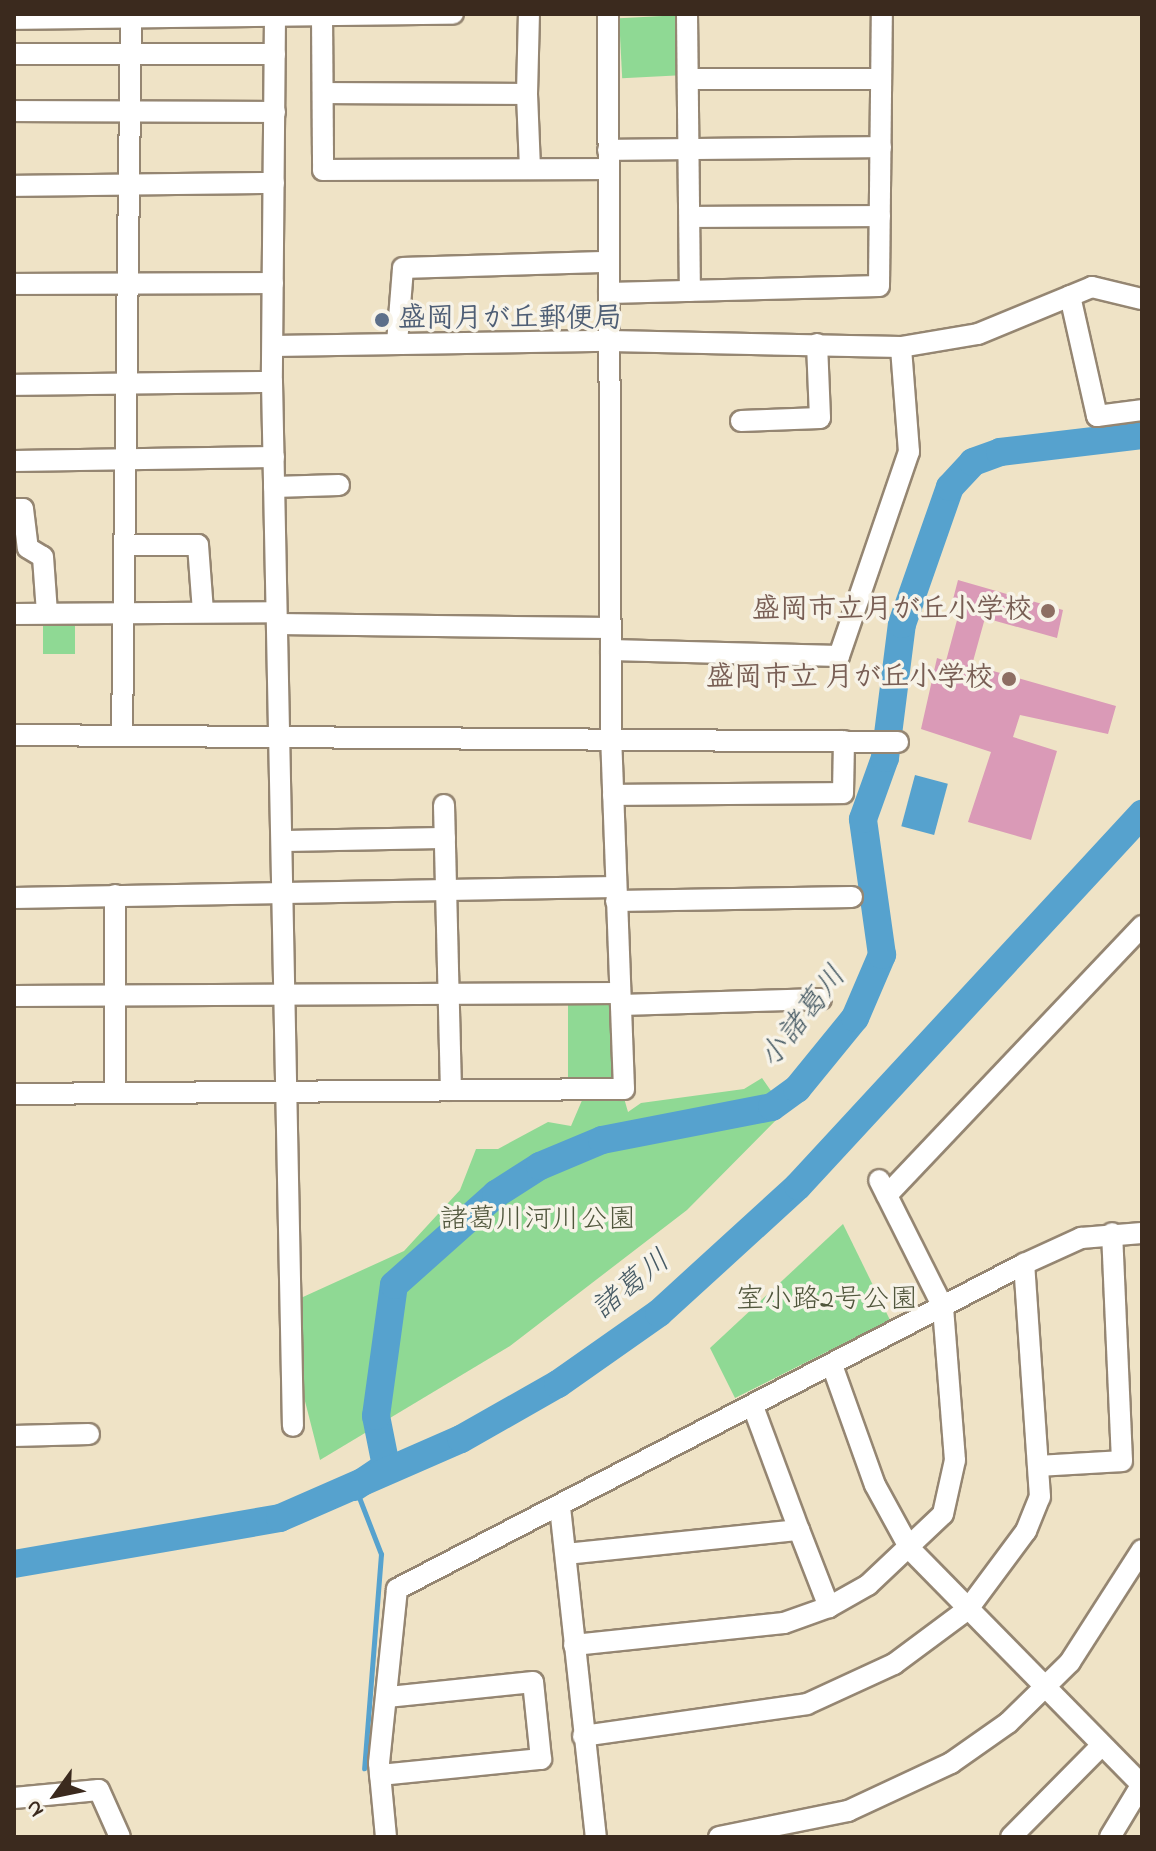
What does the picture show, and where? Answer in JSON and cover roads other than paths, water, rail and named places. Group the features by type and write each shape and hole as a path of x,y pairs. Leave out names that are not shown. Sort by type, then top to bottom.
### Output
{"street":[{"path":"14,19 453,14"},
{"path":"529,14 527,94 530,169"},
{"path":"14,1094 624,1089 611,736 608,14"},
{"path":"687,14 690,291"},
{"path":"609,293 879,286 882,14"},
{"path":"322,15 323,170 530,169 690,149 881,147"},
{"path":"122,735 131,16"},
{"path":"275,16 272,382 284,892 282,1091 293,1426"},
{"path":"14,54 275,54"},
{"path":"689,79 881,79"},
{"path":"323,93 527,94"},
{"path":"14,111 275,112"},
{"path":"14,186 274,183"},
{"path":"690,217 880,216"},
{"path":"397,343 403,268 609,262"},
{"path":"14,284 273,283"},
{"path":"273,346 610,341 901,347 978,334 1092,287 1142,299"},
{"path":"1070,296 1097,416 1142,410"},
{"path":"741,421 820,418 817,344"},
{"path":"611,650 839,656 909,452 901,347"},
{"path":"14,385 272,382"},
{"path":"14,461 274,457"},
{"path":"274,487 339,485"},
{"path":"14,509 23,509 28,548 43,557 47,613"},
{"path":"124,545 198,545 203,612"},
{"path":"14,614 203,612 277,618 611,628"},
{"path":"14,735 611,736 889,742"},
{"path":"613,795 843,793 844,741"},
{"path":"444,805 451,1090"},
{"path":"282,841 445,838"},
{"path":"14,898 446,889 852,897"},
{"path":"115,895 115,1091"},
{"path":"574,1645 784,1623 829,1607 910,1549 952,1492 943,1307 883,1187 1142,926"},
{"path":"14,996 448,993 620,999 821,999"},
{"path":"386,1837 380,1775 397,1589 1024,1264 1112,1233 1142,1233"},
{"path":"1039,1466 1122,1461 1112,1233"},
{"path":"583,1736 807,1704 894,1664 968,1609 1026,1531 1040,1497 1024,1264"},
{"path":"832,1365 875,1485 910,1549 1142,1785 1110,1837"},
{"path":"753,1406 829,1607"},
{"path":"14,1436 89,1434"},
{"path":"560,1507 596,1837"},
{"path":"566,1554 799,1530"},
{"path":"719,1837 808,1822 917,1783 1046,1688 1099,1622 1142,1550"},
{"path":"380,1775 541,1759 533,1682 387,1697"},
{"path":"1011,1837 1102,1745"},
{"path":"14,1798 99,1790 120,1837"}],"water":[{"path":"915,775 948,784 934,835 901,826"}],"waterway":[{"name":"小諸葛川","path":"355,1487 386,1466 376,1416 394,1285 496,1194 540,1166 602,1140 772,1107 797,1089 855,1018 882,955 863,819 885,758 902,624 950,487 973,462 1000,452 1142,435"},
{"name":"諸葛川","path":"14,1564 280,1518 461,1439 558,1384 659,1313 798,1186 1142,814"},
{"path":"355,1487 381,1554 364,1768"}],"place":[{"name":"盛岡月が丘郵便局","path":"382,320"},
{"name":"盛岡市立月が丘小学校","path":"1048,611"},
{"name":"盛岡市立 月が丘小学校","path":"1009,679"}],"park label":[{"name":"諸葛川河川公園","path":"538,1221"},
{"name":"室小路2号公園","path":"827,1301"}]}
